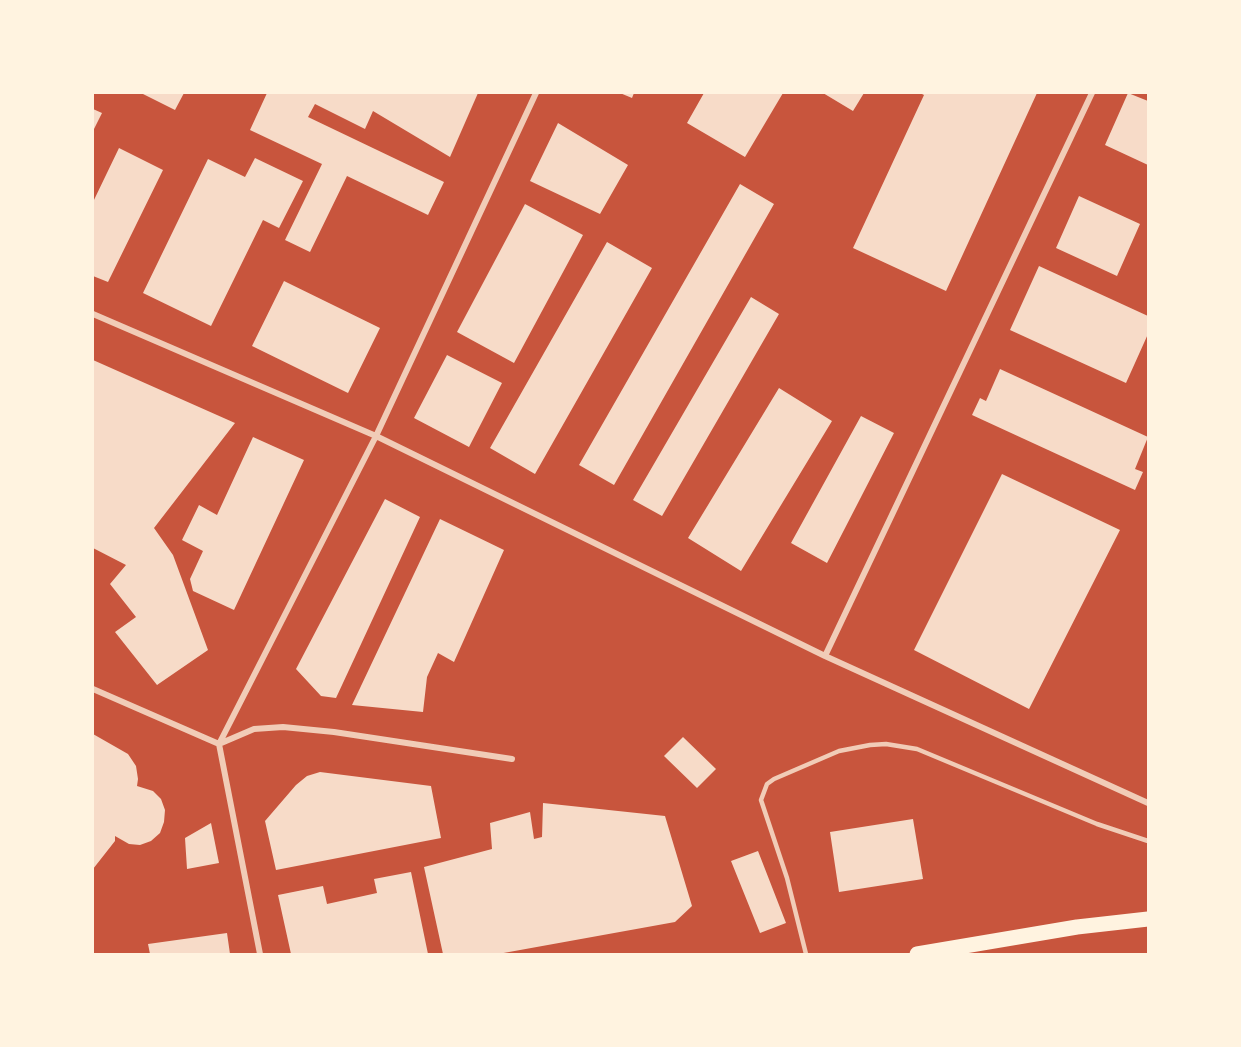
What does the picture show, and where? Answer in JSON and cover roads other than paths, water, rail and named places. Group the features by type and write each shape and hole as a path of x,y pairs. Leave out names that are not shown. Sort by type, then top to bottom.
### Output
{"main road":[{"path":"917,954 1077,927 1148,918"}],"street":[{"path":"260,954 219,744 376,436 537,93"},
{"path":"825,656 1092,93"},
{"path":"93,314 376,436 825,656 1148,803"},
{"path":"93,689 219,744 254,729 284,727 334,732 512,759"}],"lane":[{"path":"806,954 787,878 761,800 767,784 774,779 839,751 886,744 917,749 1097,824 1148,841"}]}
